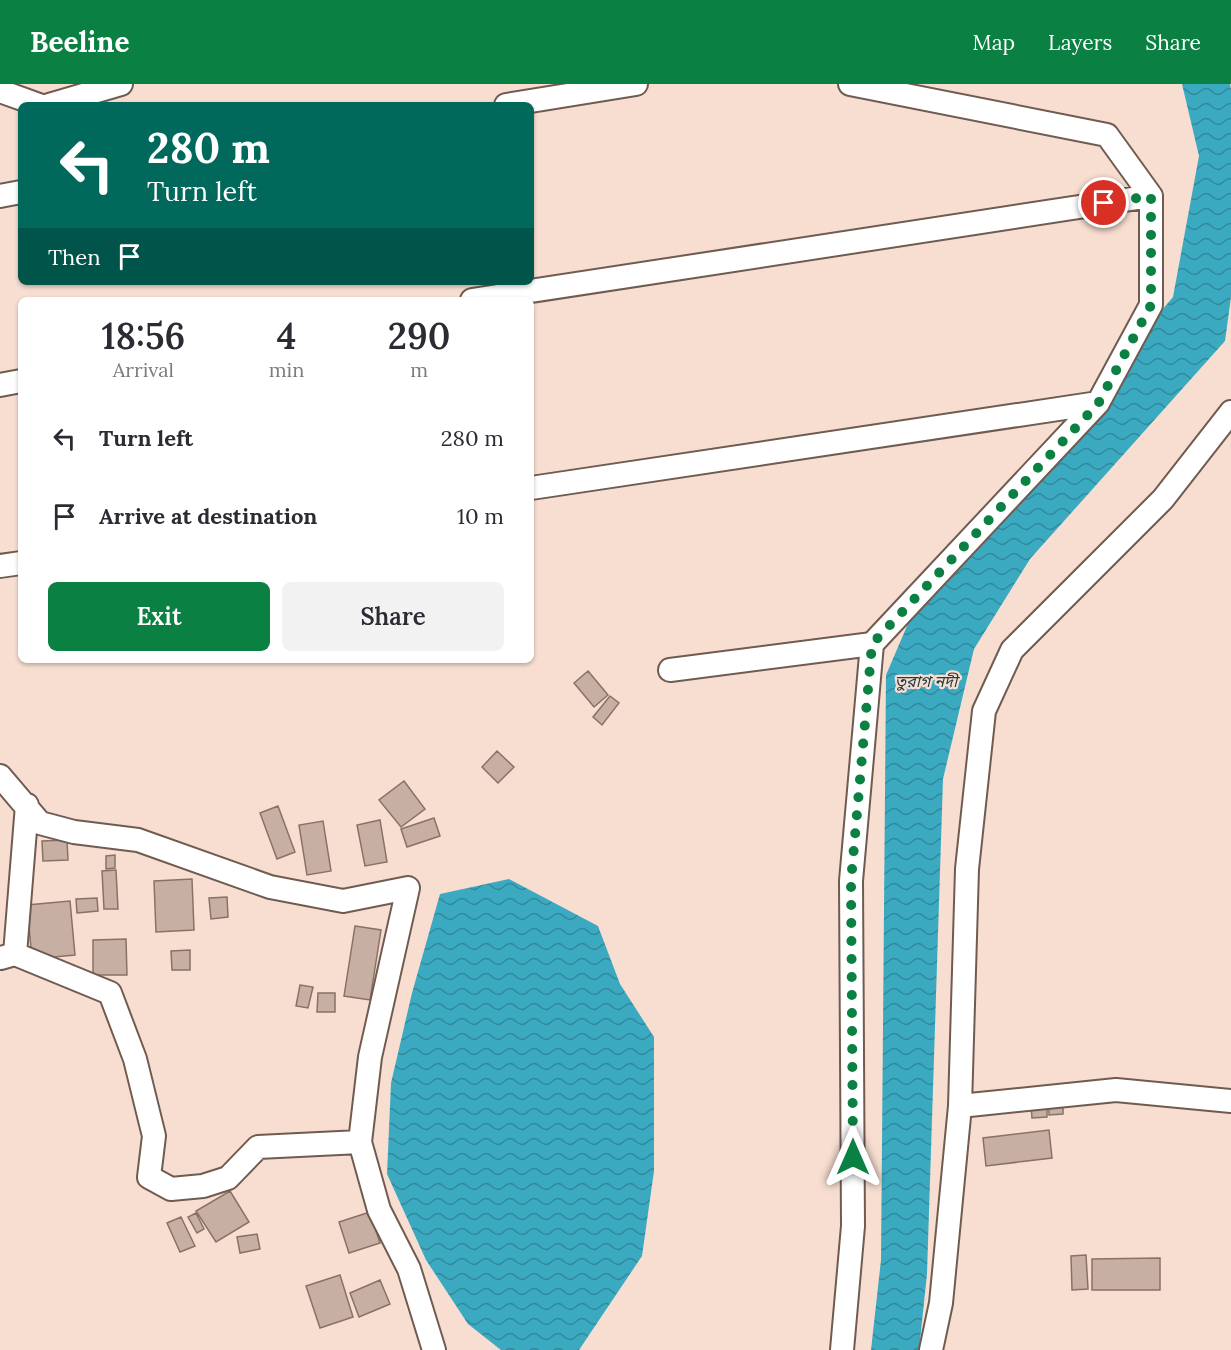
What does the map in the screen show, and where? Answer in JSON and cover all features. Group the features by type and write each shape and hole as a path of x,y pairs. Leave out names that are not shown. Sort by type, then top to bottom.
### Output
{"street":[{"path":"59,102 121,84"},
{"path":"525,102 636,84"},
{"path":"842,1350 853,1226 851,881 872,644 1098,404 1151,305 1151,196 1107,135 850,84"},
{"path":"0,91 31,102"},
{"path":"0,196 18,193"},
{"path":"492,297 1151,196"},
{"path":"0,385 18,382"},
{"path":"534,488 1098,404"},
{"path":"931,1350 941,1303 960,1106 967,870 984,711 1012,650 1163,499 1231,412"},
{"path":"0,566 18,563"},
{"path":"670,670 872,644"},
{"path":"0,776 40,823 74,832 138,840 270,886 343,901 408,888 370,1057 360,1142 379,1210 409,1269 434,1350"},
{"path":"27,805 7,956 110,993 135,1059 154,1136 149,1177 171,1189 203,1186 228,1178 258,1147 360,1142"},
{"path":"960,1106 1116,1090 1231,1101"}],"water":[{"name":"তুরাগ নদী","path":"1182,84 1230,84 1231,89 1231,297 1225,341 1030,559 974,649 943,779 927,1274 919,1350 871,1350 881,1260 886,675 919,598 1173,297 1199,156"},
{"path":"509,879 598,926 620,984 654,1037 654,1171 642,1256 579,1350 501,1350 468,1324 426,1260 387,1174 391,1083 412,993 440,894"}],"building":[{"path":"588,671 608,695 594,707 574,683"},
{"path":"610,696 619,703 602,725 593,717"},
{"path":"497,751 514,767 498,783 482,767"},
{"path":"404,781 425,809 401,827 379,800"},
{"path":"278,806 295,852 277,859 260,813"},
{"path":"434,818 440,836 407,847 401,829"},
{"path":"380,820 387,862 365,866 357,825"},
{"path":"323,821 331,871 307,875 299,825"},
{"path":"67,840 68,860 43,861 42,841"},
{"path":"115,855 115,868 106,869 106,856"},
{"path":"116,870 118,909 104,909 102,871"},
{"path":"192,879 194,930 156,932 154,881"},
{"path":"227,897 228,917 211,919 209,898"},
{"path":"97,898 98,911 77,913 76,899"},
{"path":"70,901 75,955 32,959 27,905"},
{"path":"355,926 381,930 370,1000 344,996"},
{"path":"126,939 127,975 93,975 93,940"},
{"path":"190,950 190,970 172,970 171,951"},
{"path":"300,985 313,987 308,1008 296,1006"},
{"path":"318,993 335,993 335,1012 317,1012"},
{"path":"1049,1104 1063,1104 1063,1114 1049,1115"},
{"path":"1047,1105 1047,1117 1032,1118 1031,1106"},
{"path":"1049,1130 1052,1158 986,1166 983,1138"},
{"path":"230,1191 249,1222 216,1242 196,1211"},
{"path":"370,1212 380,1243 349,1253 339,1222"},
{"path":"196,1213 204,1229 197,1233 188,1217"},
{"path":"181,1217 195,1246 180,1252 167,1223"},
{"path":"257,1234 260,1249 240,1253 237,1237"},
{"path":"1086,1255 1088,1289 1072,1290 1071,1256"},
{"path":"1160,1258 1160,1290 1092,1290 1092,1259"},
{"path":"340,1275 353,1317 320,1328 306,1286"},
{"path":"380,1280 390,1304 359,1317 350,1293"}],"route":[{"path":"853,1157 851,881 872,644 1098,404 1151,305 1151,196 1104,203"}]}
